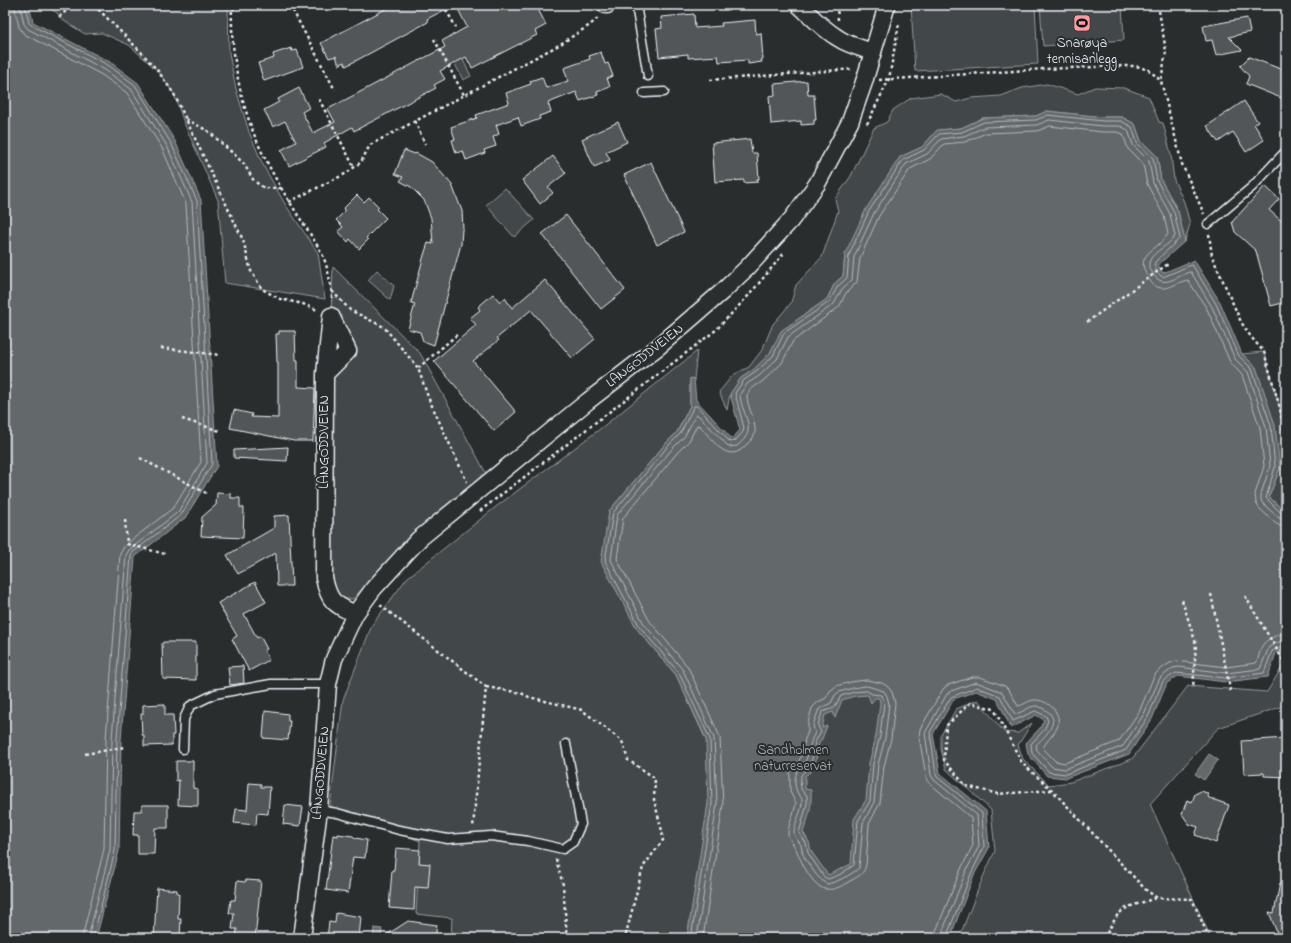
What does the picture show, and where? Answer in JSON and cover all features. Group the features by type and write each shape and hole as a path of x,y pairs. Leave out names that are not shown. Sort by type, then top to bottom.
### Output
{"street":[{"path":"799,5 838,39 873,52"},
{"name":"LANGODDVEIEN","path":"302,938 319,810 328,684 334,659 355,614 374,588 409,548 588,400 658,347 723,291 748,267 791,220 817,184 850,122 864,82 887,5"},
{"name":"LANGODDVEIEN","path":"331,316 348,351 325,374 324,578 326,591 331,600 342,608 355,614"}],"lane":[{"path":"636,5 648,76"},
{"path":"644,94 664,92"},
{"path":"1208,224 1252,187 1286,151"},
{"path":"183,749 184,719 190,706 215,694 271,684 328,684"},
{"path":"319,810 337,813 399,830 448,839 490,836 528,841 563,849 573,842 581,824 566,744"}],"path":[{"path":"59,17 73,5"},
{"path":"94,5 141,52 158,71 174,94 243,240 251,271 262,289 280,299 303,304 331,316 332,291 323,258 281,188 252,130 241,93 234,58 232,5"},
{"path":"232,9 244,5"},
{"path":"290,5 336,90"},
{"path":"443,5 456,28"},
{"path":"289,202 347,173 361,162 370,145 559,45 590,25 599,17 607,5"},
{"path":"1158,5 1166,51 1161,81 1182,164 1208,224 1212,256 1241,322 1264,352 1280,408 1286,448"},
{"path":"889,79 900,20"},
{"path":"434,39 464,95"},
{"path":"864,82 1044,69 1136,66 1149,70 1161,81"},
{"path":"710,80 856,69"},
{"path":"319,99 354,167"},
{"path":"186,119 208,131 225,146 244,164 254,181 264,188 281,188"},
{"path":"415,121 425,144"},
{"path":"1087,322 1168,264"},
{"path":"332,291 350,310 384,327 418,368 428,397 466,482 480,488"},
{"path":"418,368 459,333"},
{"path":"161,348 220,355"},
{"path":"182,419 220,432"},
{"path":"140,458 206,493"},
{"path":"477,514 489,504"},
{"path":"126,520 127,544 166,554"},
{"path":"1211,594 1231,694"},
{"path":"1245,596 1286,665"},
{"path":"1182,600 1196,644 1193,688"},
{"path":"374,609 378,603 486,687 521,693 529,697 582,710 622,741 628,760 655,778 654,800 663,840 643,867 624,938"},
{"path":"1282,606 1286,607"},
{"path":"472,838 486,687"},
{"path":"1052,790 998,794 966,786 944,760 946,726 970,703 994,709 1022,762 1052,790 1144,889 1157,898"},
{"path":"84,754 125,747"},
{"path":"552,847 563,885 567,938"},
{"path":"1104,938 1118,914 1128,907 1157,898 1192,898 1209,938"}],"green space":[{"path":"47,5 228,5 229,53 236,89 249,132 263,165 285,204 318,253 325,299 225,283 218,200 184,123 174,94 158,71 129,45 102,33 85,34 64,21 56,12 48,8"},
{"path":"911,5 1035,5 1038,64 915,71"},
{"name":"Snarøya tennisanlegg","path":"1040,5 1122,5 1124,40 1043,46"},
{"path":"460,54 471,76 463,80 452,58"},
{"path":"1047,84 1078,94 1095,87 1124,88 1149,97 1159,122 1163,123 1171,155 1174,180 1184,202 1190,224 1185,241 1178,211 1161,180 1157,156 1141,141 1135,124 1122,117 1103,117 1047,111 1036,116 983,118 961,128 938,130 922,147 900,157 845,254 843,276 835,283 827,299 781,331 770,353 753,370 741,378 730,394 727,410 719,392 733,375 749,367 762,350 773,324 791,303 796,285 822,257 838,211 835,199 851,176 874,128 887,122 893,110 911,98 941,94 956,102 971,98 1001,96 1022,88"},
{"path":"505,188 534,220 514,237 486,205"},
{"path":"333,267 420,353 486,473 402,545 353,599 338,599 324,578 325,374 348,351 331,316"},
{"path":"377,270 394,286 390,300 368,280"},
{"name":"Sandholmen naturreservat","path":"697,351 694,379 690,379 690,406 677,432 609,511 637,629 676,675 706,740 907,591 853,938 699,866 687,938 451,938 452,918 416,914 420,841 330,806 343,700 372,625 407,578 497,506 600,429"},
{"path":"1264,352 1280,408 1286,448 1286,513 1269,497 1280,468 1256,367 1242,354"},
{"path":"1284,664 1286,673 1286,705 1218,728 1150,804 1211,938 959,938 995,851 991,810 946,769 941,749 941,735 956,709 978,700 1004,732 1018,733 1032,723 1018,745 1023,759 1049,785 1071,782 1132,759 1188,686 1267,692"}],"water":[{"path":"5,5 29,5 33,22 110,62 138,83 175,141 201,200 217,466 185,518 135,557 121,740 119,851 96,938 5,938"},
{"path":"1047,111 1103,117 1122,117 1135,124 1141,141 1157,156 1161,180 1178,211 1185,241 1158,265 1163,273 1194,260 1220,302 1242,354 1256,367 1275,425 1280,468 1269,497 1286,513 1286,648 1276,653 1268,677 1226,682 1178,676 1167,683 1152,719 1129,754 1066,778 1047,776 1028,754 1026,743 1040,728 1044,720 1036,715 1011,728 997,699 976,691 954,699 933,734 940,773 986,811 989,848 974,875 950,938 687,938 708,803 706,739 676,675 637,629 601,562 609,511 677,432 690,406 690,378 694,379 696,400 732,439 740,430 730,394 741,378 753,370 770,353 781,331 827,299 835,283 843,276 845,254 866,209 900,157 922,147 937,130 961,128 983,118 1036,116","holes":["868,695 871,703 875,698 879,698 880,703 876,736 869,763 866,800 854,819 851,864 828,875 811,851 809,842 803,832 811,802 811,790 805,789 805,776 810,772 816,760 819,743 827,726 822,728 825,715 833,712 835,718 842,700 855,696"]},
{"path":"1209,754 1218,760 1204,780 1195,774"},
{"path":"374,928 382,929 381,938 373,938"}],"building":[{"path":"393,5 454,5 427,19 428,22 346,66 344,62 339,65 336,56 329,58 321,43"},
{"path":"456,5 536,5 546,25 535,31 537,35 472,68 466,57 440,71 445,79 434,85 436,88 354,131 352,127 324,143 326,147 289,166 281,150 296,142 285,121 273,127 264,110 279,102 278,99 299,88 309,108 302,112 313,133 335,122 328,109 445,47 442,41 467,27"},
{"path":"694,14 695,28 722,26 721,23 755,20 756,34 761,33 762,62 748,64 748,60 719,62 718,56 688,58 688,54 659,57 656,29 662,28 661,17"},
{"path":"1247,18 1250,32 1229,37 1242,50 1216,55 1212,40 1206,41 1203,26"},
{"path":"291,48 292,51 297,50 303,67 264,81 258,63 274,58 273,54"},
{"path":"601,52 605,64 608,63 613,76 607,78 610,87 597,92 598,95 580,101 576,92 548,103 551,112 539,116 540,119 521,126 518,117 496,125 499,134 493,137 496,146 484,150 485,153 466,160 463,151 456,153 452,140 455,139 451,127 477,118 476,115 509,103 506,93 531,84 530,81 542,77 546,88 568,81 564,68 590,59 589,56"},
{"path":"1249,57 1286,71 1286,84 1281,98 1246,84 1249,76 1240,66"},
{"path":"807,81 808,95 814,95 816,120 814,120 814,124 801,125 801,121 771,124 769,96 775,95 774,84"},
{"path":"1244,101 1258,122 1254,124 1264,140 1246,152 1233,132 1218,142 1207,126"},
{"path":"618,122 627,142 606,152 610,160 594,167 582,139"},
{"path":"750,139 752,153 757,153 758,182 744,183 744,180 715,182 712,143"},
{"path":"404,150 415,154 416,153 432,162 452,185 462,211 463,229 461,244 434,345 423,341 420,332 408,329 415,304 411,303 424,255 428,243 433,244 431,218 424,200 411,187 400,181 403,177 395,174"},
{"path":"553,156 566,173 548,187 553,193 540,204 522,180"},
{"path":"651,162 684,232 657,245 624,175"},
{"path":"1265,186 1279,199 1269,210 1286,225 1286,302 1271,306 1256,251 1235,232 1232,222"},
{"path":"357,195 364,202 369,197 379,207 377,209 386,218 366,238 368,240 359,249 350,239 348,242 338,231 343,227 336,220 345,211 343,209"},
{"path":"566,215 625,290 601,309 542,234"},
{"path":"545,280 595,339 572,358 531,310 497,338 499,340 473,361 516,412 494,431 434,361 476,325 470,318 480,310 478,307 493,294 500,302 505,298 512,308"},
{"path":"279,331 295,331 296,360 298,360 298,387 315,388 313,441 294,441 230,428 234,410 252,414 251,417 278,418 278,362 276,334 279,334"},
{"path":"288,447 287,461 234,458 234,450"},
{"path":"217,493 231,494 231,498 240,498 240,507 244,508 243,538 201,536 202,517 216,505"},
{"path":"289,515 292,586 277,586 276,553 238,574 227,555 274,528 274,516"},
{"path":"255,582 266,602 244,614 257,638 260,636 267,649 264,650 269,660 249,671 232,639 237,636 218,603"},
{"path":"196,642 196,680 163,679 162,643"},
{"path":"243,666 244,683 230,685 228,667"},
{"path":"164,704 165,715 173,715 174,735 172,735 172,745 144,746 141,714 143,714 143,705"},
{"path":"265,711 288,714 288,721 290,721 288,740 263,738"},
{"path":"1286,738 1286,777 1264,776 1264,773 1244,774 1242,741"},
{"path":"176,761 193,761 193,788 198,789 198,806 178,805 179,780 176,781"},
{"path":"249,783 261,784 261,787 270,787 268,814 257,813 256,825 234,823 236,809 247,810"},
{"path":"1201,791 1207,793 1209,798 1229,805 1216,843 1195,835 1198,827 1189,824 1182,814 1187,800 1192,802 1195,794"},
{"path":"142,805 168,805 168,828 155,828 154,854 138,854 138,835 133,835 134,811 142,811"},
{"path":"285,805 303,807 300,826 283,824"},
{"path":"338,834 367,840 365,858 353,857 348,893 326,890 333,835 338,836"},
{"path":"396,848 420,850 419,863 430,864 428,888 415,887 414,910 389,908 392,870 394,870"},
{"path":"246,880 261,881 255,938 236,938 237,929 232,929 234,913 229,913 231,900 235,900 237,881 245,882"},
{"path":"1280,883 1286,883 1286,938 1279,938 1269,912 1274,913"},
{"path":"157,888 177,890 177,893 179,893 178,919 181,919 180,938 154,938"},
{"path":"336,913 361,917 359,938 327,938 329,922 335,923"},
{"path":"408,921 437,925 435,938 382,938"}],"place":[{"name":"Snarøya tennisanlegg","path":"1082,23"}]}
